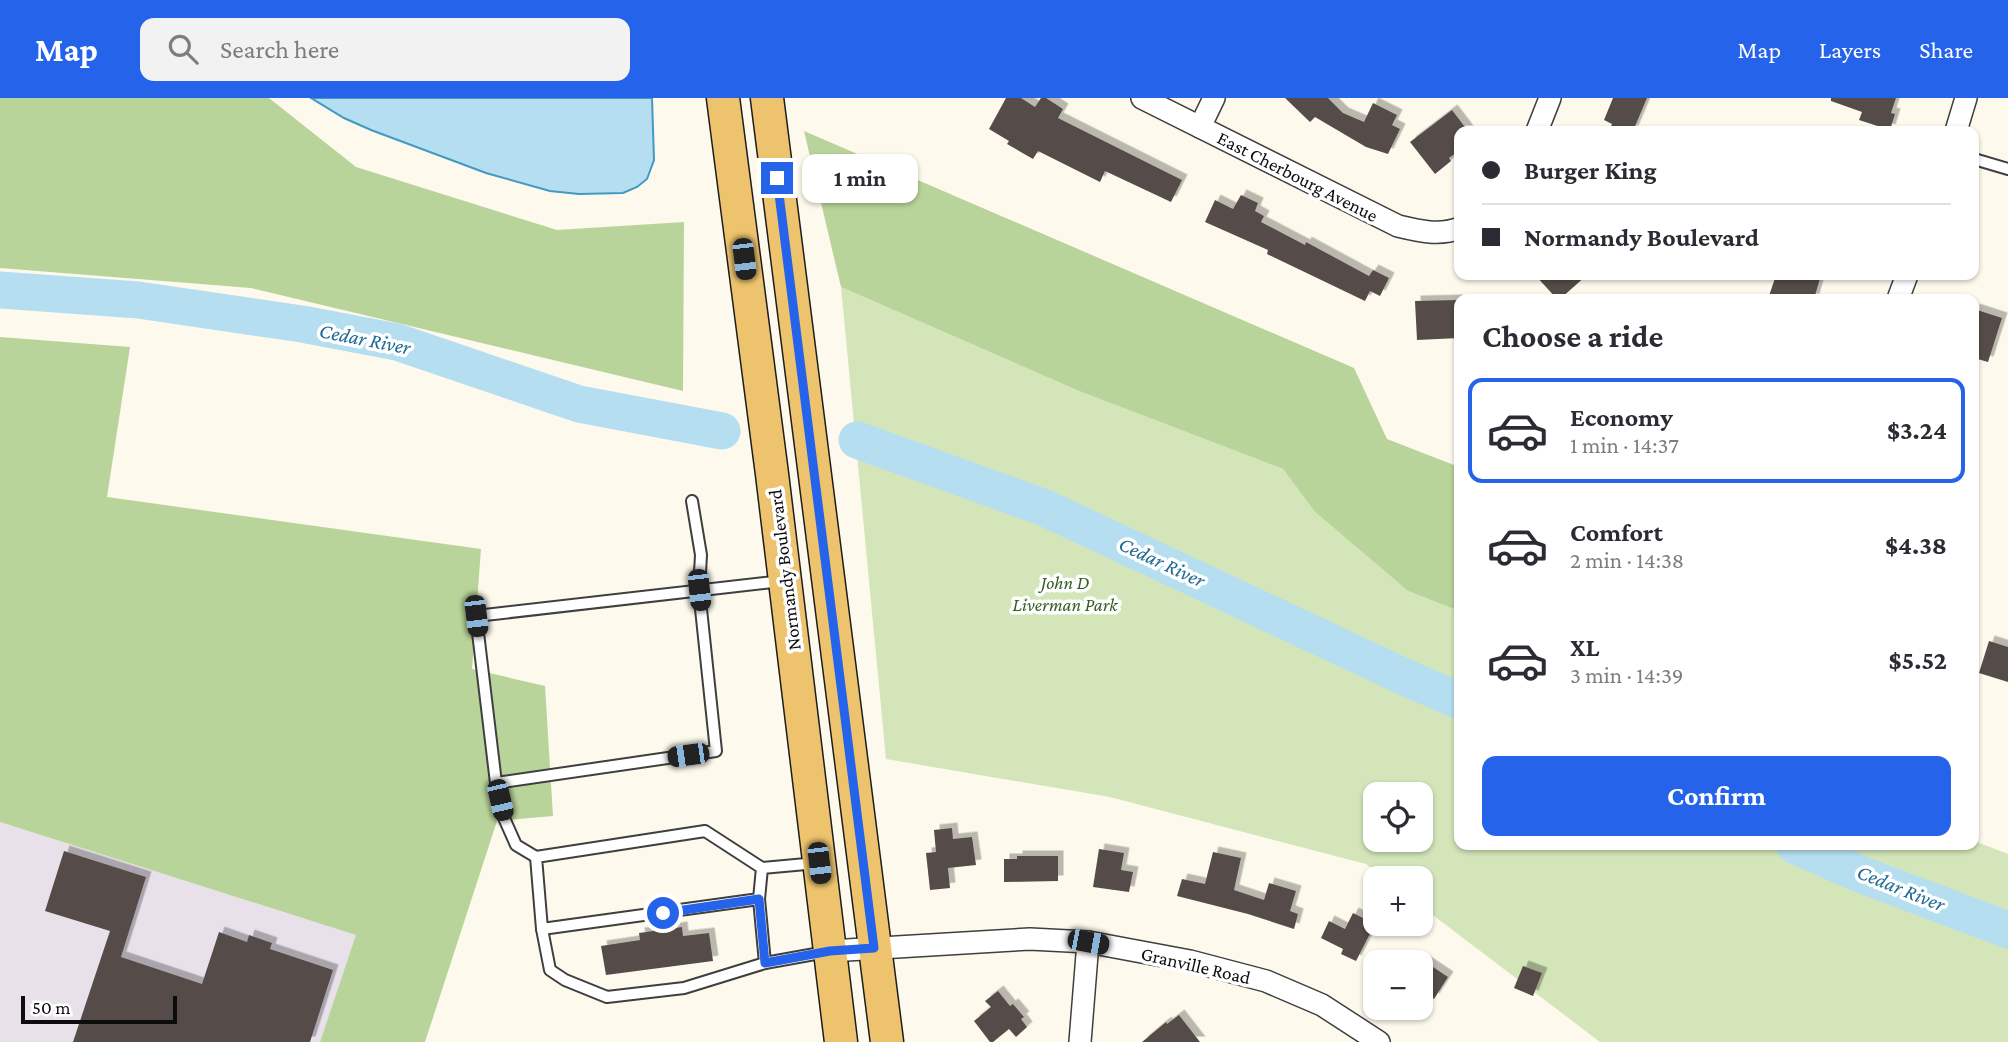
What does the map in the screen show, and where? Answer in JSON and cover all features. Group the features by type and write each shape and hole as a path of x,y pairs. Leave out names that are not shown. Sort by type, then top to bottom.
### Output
{"main road":[{"name":"Normandy Boulevard","path":"723,98 841,1042"},
{"path":"767,98 887,1042"},
{"path":"785,581 805,597 811,608 825,669 834,740 850,755"}],"street":[{"name":"East Cherbourg Avenue","path":"1142,98 1398,226 1426,233 1454,230"},
{"path":"1200,127 1214,98"},
{"path":"1539,126 1550,98"},
{"path":"1958,126 1966,98"},
{"name":"Granville Road","path":"830,951 1030,939 1088,942 1190,961 1266,981 1322,1005 1379,1042"},
{"path":"1080,1042 1088,942"}],"lane":[{"path":"1979,160 2008,169"},
{"path":"496,783 716,751 699,590 701,555 692,501"},
{"path":"785,581 476,616 496,783 504,817 516,845 536,857 705,831 762,868 819,863"},
{"path":"536,857 542,929 550,970 565,980 607,997 684,988 765,963 830,951"},
{"path":"762,868 759,899 765,963"},
{"path":"542,929 759,899"}],"shaded area":[{"path":"0,822 357,935 320,1042 0,1042"}],"green space":[{"path":"0,98 269,98 356,167 557,230 684,222 683,391 251,288 0,268"},
{"path":"804,131 1354,368 1387,439 1454,465 1454,609 1408,591 1315,512 1283,469 1079,391 841,287"},
{"name":"John D Liverman Park","path":"841,287 1079,391 1283,469 1315,512 1408,591 1454,609 1454,850 1979,850 1979,843 2008,854 2008,1042 1600,1042 1433,915 1433,866 1366,864 1110,797 886,759"},
{"path":"0,337 130,347 107,497 481,549 472,669 545,686 553,816 497,821 425,1042 320,1042 356,935 0,822"}],"water":[{"path":"311,98 652,98 654,160 647,179 623,193 579,194 550,191 486,173 371,130 344,118"}],"building":[{"path":"1006,98 1021,98 1035,107 1041,98 1046,98 1063,109 1058,118 1182,180 1171,202 1105,171 1100,182 1038,151 1033,159 1007,144 1009,141 989,129"},
{"path":"1285,98 1328,98 1343,113 1364,122 1373,103 1397,115 1392,125 1400,129 1388,154 1366,147 1315,117 1310,122"},
{"path":"1613,98 1647,98 1635,126 1611,126 1604,120"},
{"path":"1831,98 1896,98 1891,113 1895,114 1891,126 1878,126 1859,120 1862,112 1831,101"},
{"path":"1452,110 1464,126 1454,126 1454,154 1449,158 1451,161 1435,174 1410,142"},
{"path":"1241,195 1258,203 1255,211 1264,216 1261,222 1305,245 1306,242 1369,276 1373,270 1389,278 1380,296 1370,291 1365,301 1267,254 1268,250 1205,222 1215,200 1233,209"},
{"path":"1540,280 1581,280 1566,294 1552,294"},
{"path":"1774,280 1820,280 1815,294 1770,294"},
{"path":"1454,300 1454,338 1417,340 1415,301"},
{"path":"1979,311 2002,318 1988,362 1979,359"},
{"path":"1989,641 2008,647 2008,682 1979,673"},
{"path":"952,828 953,839 972,837 976,865 948,868 950,888 930,890 926,853 936,852 934,830"},
{"path":"1099,849 1124,853 1121,870 1133,872 1129,892 1093,887"},
{"path":"64,851 146,877 121,957 202,984 219,932 247,942 249,935 272,943 270,949 333,970 310,1042 73,1042 110,931 45,911"},
{"path":"1213,852 1241,858 1234,890 1264,900 1269,883 1296,891 1290,911 1298,914 1294,929 1177,896 1182,879 1205,884"},
{"path":"1017,856 1058,856 1058,881 1004,882 1004,859 1017,859"},
{"path":"1353,913 1363,918 1363,936 1369,936 1356,961 1341,954 1343,949 1321,938 1329,921 1345,929"},
{"path":"682,927 683,936 709,933 713,961 606,975 601,946 640,940 639,933"},
{"path":"1523,966 1542,973 1533,996 1514,988"},
{"path":"1433,967 1448,977 1433,998"},
{"path":"998,991 1010,1006 1013,1004 1024,1017 1021,1019 1027,1027 1016,1037 1009,1029 990,1042 974,1021 991,1007 985,1001"},
{"path":"1179,1015 1200,1042 1142,1042 1166,1022 1167,1024"}],"waterway":[{"name":"Cedar River","path":"0,290 138,300 302,324 397,342 579,404 722,431"},
{"name":"Cedar River","path":"857,440 1045,508 1454,698"},
{"name":"Cedar River","path":"1805,850 1860,874 2008,930"}],"route":[{"path":"663,913 759,899 765,963 830,951 874,948 777,178"}]}
